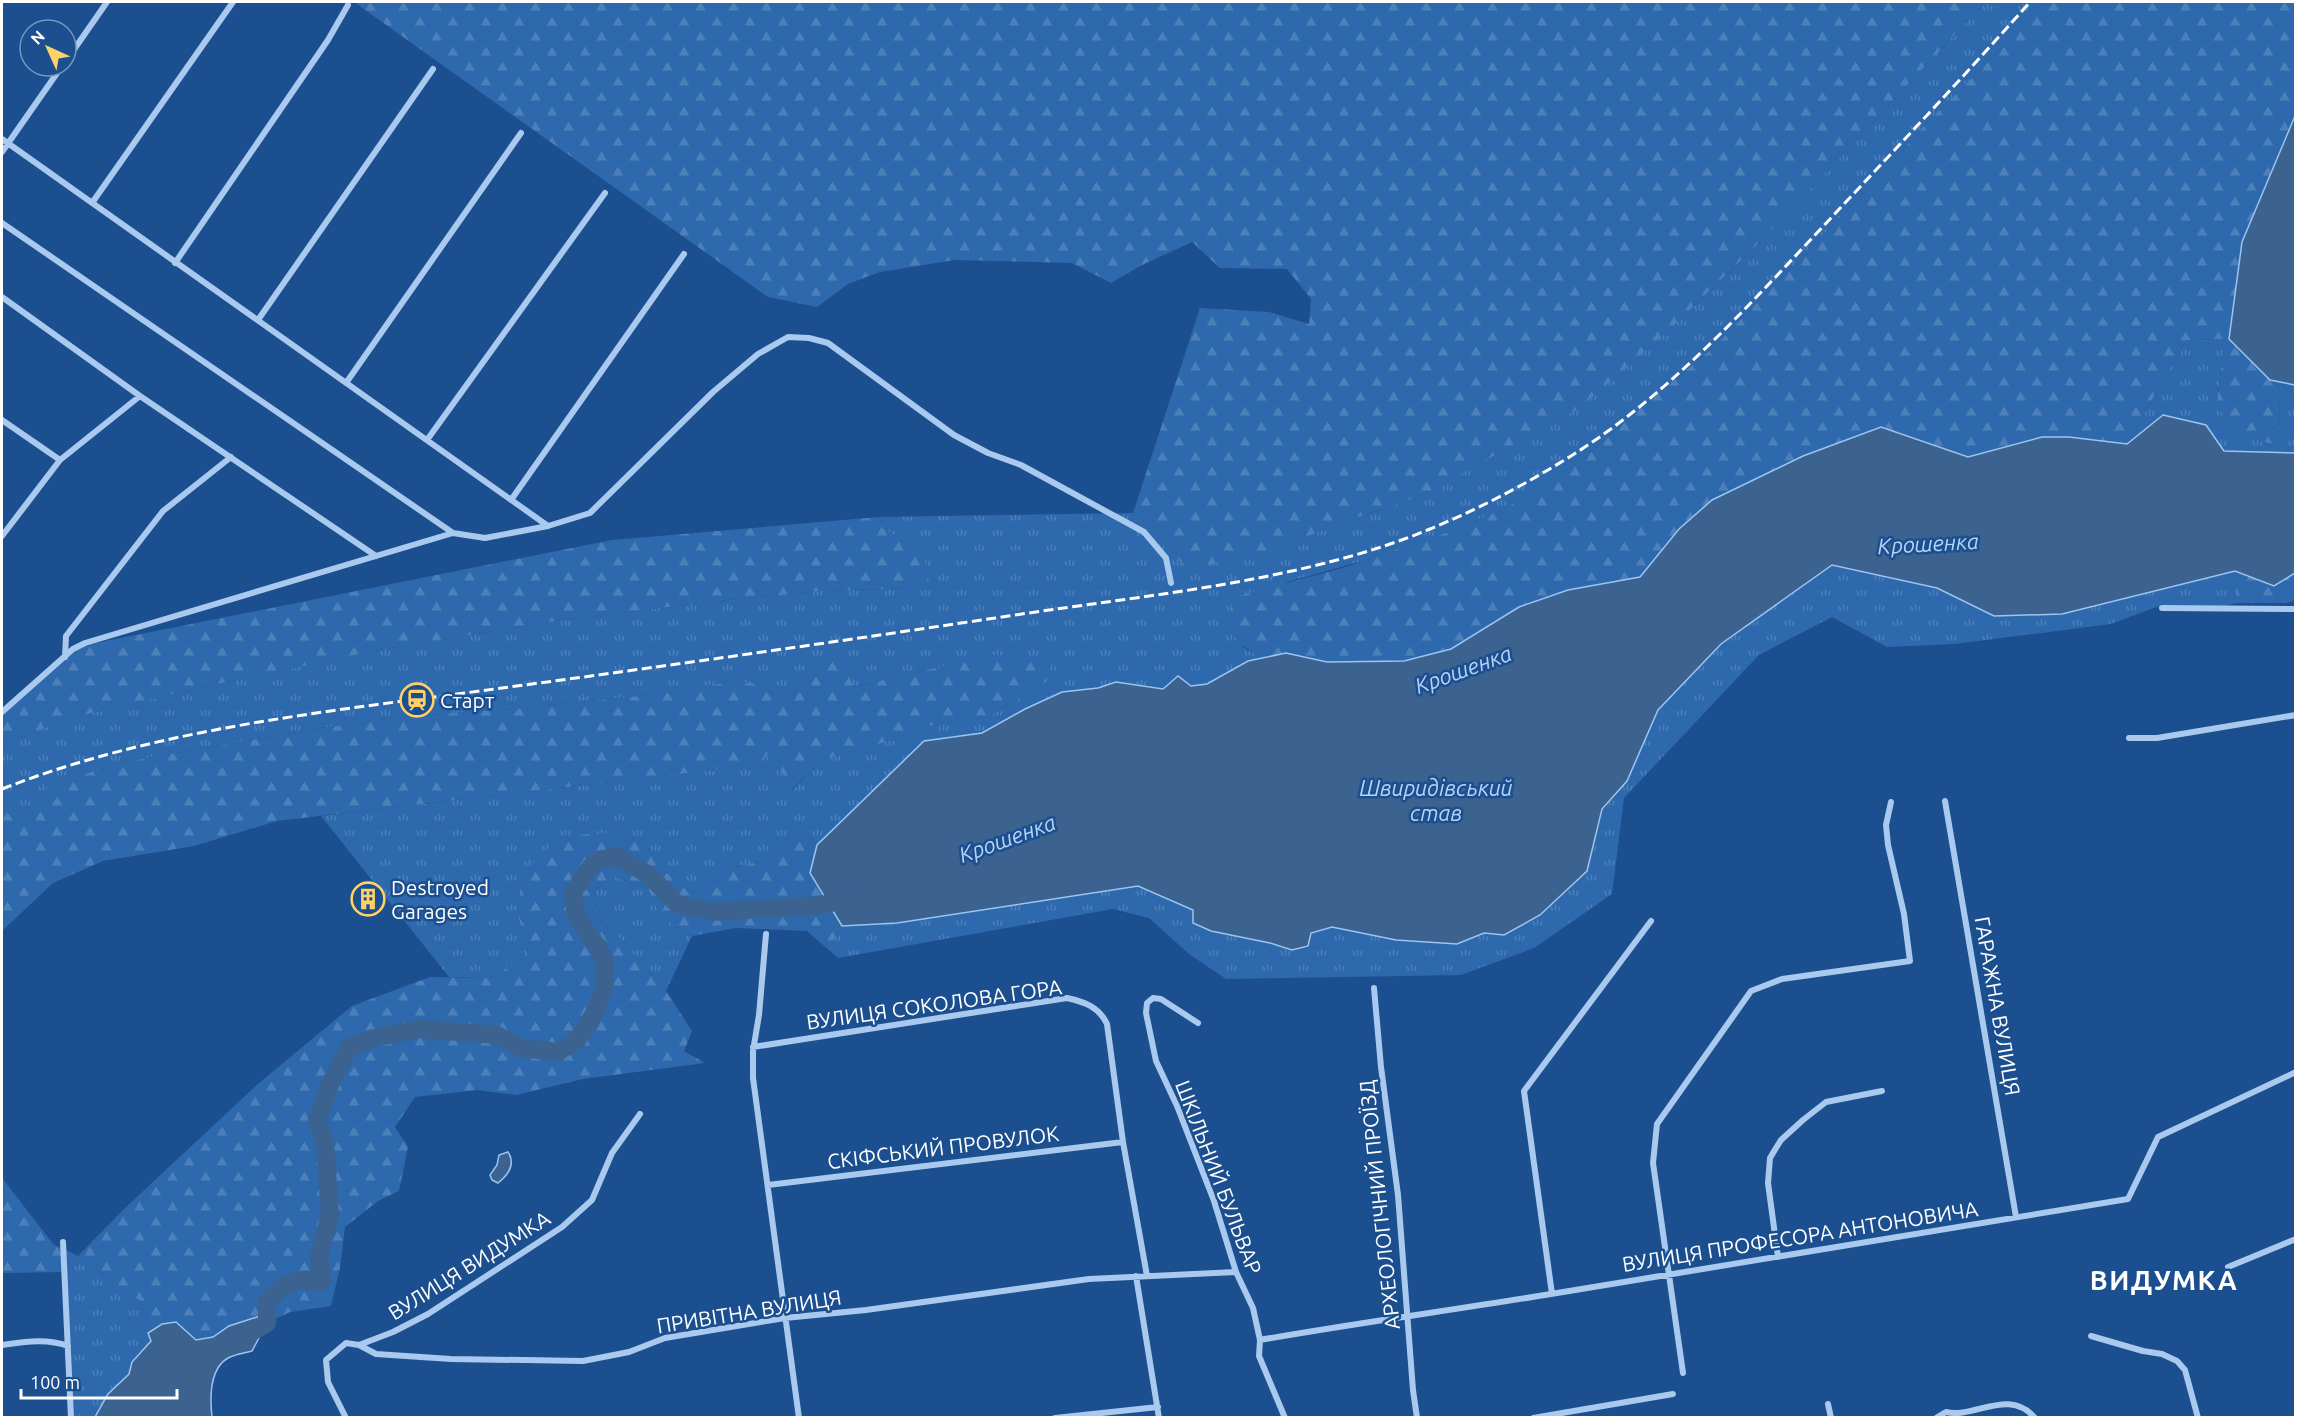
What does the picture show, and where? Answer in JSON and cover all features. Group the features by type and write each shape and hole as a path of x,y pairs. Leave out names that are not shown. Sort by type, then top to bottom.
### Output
{"street":[{"path":"78,44 107,2"},
{"path":"92,203 233,2"},
{"path":"175,263 328,40 348,5"},
{"path":"258,320 433,69"},
{"path":"2,152 54,78"},
{"path":"346,383 521,133"},
{"path":"2,139 548,526"},
{"path":"427,440 605,193"},
{"path":"2,223 453,533"},
{"path":"511,500 684,254"},
{"path":"2,297 140,396 376,556"},
{"path":"2,712 65,657 85,643 453,533 485,538 548,526 590,513 713,392 758,354 788,337 809,338 828,343 954,435 987,453 1021,465 1144,532 1166,558 1171,583"},
{"path":"2,536 60,460 140,396"},
{"path":"2,420 60,460"},
{"path":"65,657 66,636 163,511 231,457"},
{"path":"2162,608 2295,609"},
{"path":"2129,738 2157,738 2295,716"},
{"name":"ГАРАЖНА ВУЛИЦЯ","path":"1945,801 2016,1217"},
{"path":"1683,1373 1653,1163 1657,1124 1751,991 1782,979 1911,961 1886,825 1891,802"},
{"path":"1552,1294 1524,1091 1651,921"},
{"path":"766,934 759,1015 753,1047 753,1078 799,1418"},
{"name":"АРХЕОЛОГІЧНИЙ ПРОЇЗД","path":"1374,988 1381,1067 1398,1195 1417,1418"},
{"name":"ВУЛИЦЯ СОКОЛОВА ГОРА","path":"753,1047 1067,998 1079,1001 1102,1013 1107,1024 1123,1142 1147,1276"},
{"name":"ШКІЛЬНИЙ БУЛЬВАР","path":"1198,1023 1161,999 1153,998 1147,1002 1146,1013 1156,1060 1177,1106 1214,1201 1236,1272 1253,1308 1260,1340 1259,1356 1285,1418"},
{"name":"ВУЛИЦЯ ПРОФЕСОРА АНТОНОВИЧА","path":"1260,1340 2128,1199 2158,1137 2295,1072"},
{"path":"1778,1257 1768,1183 1770,1158 1781,1140 1826,1102 1882,1091"},
{"name":"ВУЛИЦЯ ВИДУМКА","path":"345,1418 328,1382 326,1360 346,1343 359,1345 393,1332 428,1314 562,1227 592,1200 612,1153 640,1114"},
{"name":"СКІФСЬКИЙ ПРОВУЛОК","path":"768,1185 1123,1142"},
{"path":"2228,1267 2295,1240"},
{"path":"63,1242 70,1418"},
{"path":"1147,1276 1236,1272"},
{"path":"1136,1276 1160,1418"},
{"name":"ПРИВІТНА ВУЛИЦЯ","path":"359,1345 376,1354 440,1359 583,1361 629,1352 665,1338 785,1318 866,1310 1089,1279 1147,1276"},
{"path":"2091,1336 2162,1354 2177,1361 2185,1370 2198,1418"},
{"path":"2,1345 55,1341 68,1346"},
{"path":"1533,1418 1673,1394"},
{"path":"1828,1404 1831,1418"},
{"path":"1936,1418 1946,1412 1957,1417 1994,1405 2015,1405 2024,1408 2036,1418"},
{"path":"1054,1418 1158,1407"}],"green space":[{"path":"354,2 1985,2 1769,233 1668,331 1578,409 1423,495 1265,553 1184,570 1171,542 1133,513 1200,308 1269,312 1309,324 1311,299 1287,269 1220,268 1192,242 1142,265 1111,283 1072,263 955,260 880,272 848,284 817,307 768,297"},
{"path":"1985,2 2043,2 2003,47 1924,126 1866,191 1714,347 1581,461 1506,508 1446,533 1391,553 1287,582 1243,647 1263,658 1248,661 1207,685 1163,689 1117,682 1098,688 1062,692 982,733 924,741 817,845 808,835 772,859 726,869 692,893 663,870 643,842 519,919 529,955 489,978 449,977 321,816 705,771 763,760 773,748 791,791 824,759 888,741 928,726 989,716 1046,682 935,668 852,687 843,658 796,689 788,703 759,684 735,681 667,693 513,709 411,716 321,728 147,758 33,825 2,811 2,744 70,718 379,650 561,620 820,591 916,588 924,555 889,532 879,517 1133,513 1171,542 1347,521 1423,495 1668,331 1769,233"},
{"path":"2043,2 2295,2 2295,116 2242,242 2270,380 2280,387 2279,445 2246,438 2227,425 2217,402 2223,354 2229,339 2186,340 2127,444 2069,437 2042,437 1968,457 1881,427 1803,456 1679,529 1640,577 1568,590 1519,607 1451,649 1404,661 1327,662 1286,653 1263,658 1245,646 1233,634 1229,618 1235,597 1342,568 1446,533 1506,508 1581,461 1714,347 1866,191 1924,126 2003,47"},
{"path":"2229,339 2223,354 2217,402 2279,445 2280,387 2270,380 2295,385 2295,453 2224,451 2206,425 2127,444 2186,340"},
{"path":"879,517 889,532 924,555 929,582 916,588 820,591 561,620 379,650 194,689 71,718 2,744 2,712 81,646 612,540"},
{"path":"1832,565 1937,588 1994,616 2062,614 2235,571 2236,603 2225,606 2162,605 2111,624 1955,644 1887,647 1832,617 1759,655 1624,798 1612,894 1534,948 1461,975 1226,979 1189,954 1149,918 1113,909 838,958 832,942 842,926 897,923 1138,886 1270,943 1292,950 1311,933 1332,927 1396,940 1457,944 1484,933 1504,935 1587,871 1602,809 1627,781 1658,710 1721,644"},
{"path":"2235,571 2274,586 2295,573 2295,600 2288,603 2236,603"},
{"path":"990,655 1053,659 1046,682 989,716 928,726 889,741 824,759 790,791 773,748 763,760 705,771 277,821 194,846 103,861 53,883 2,931 2,811 33,825 49,783 147,758 321,728 411,716 513,709 667,693 735,681 759,684 788,703 804,678 815,668 843,657 853,687"},
{"path":"605,833 643,842 663,870 692,893 726,869 772,859 808,835 817,845 810,873 842,926 832,942 838,958 807,931 736,928 692,936 661,917 648,889 614,876 593,891 599,915 666,991 692,1031 684,1051 705,1063 583,1079 516,1095 477,1090 415,1097 395,1127 408,1147 399,1191 378,1201 345,1227 340,1268 331,1306 290,1312 267,1323 260,1316 229,1326 213,1337 196,1340 176,1322 162,1324 148,1333 139,1300 78,1256 124,1209 259,1083 352,1006 430,977 489,978 529,955 519,919 521,873 562,836"},
{"path":"614,876 648,889 661,917 692,936 666,991 599,915 593,891"},
{"path":"2,1178 54,1245 64,1249 65,1272 2,1273"},
{"path":"64,1249 78,1256 139,1300 151,1341 132,1362 129,1373 108,1394 95,1417 71,1417"}],"water":[{"path":"2295,116 2295,385 2270,380 2229,339 2242,242"},
{"name":"Швиридівський став","path":"2163,415 2206,425 2224,451 2295,453 2295,573 2274,586 2235,571 2062,614 1994,616 1937,588 1832,565 1721,644 1658,710 1627,781 1602,809 1587,871 1540,915 1504,935 1484,933 1457,944 1396,940 1332,927 1311,933 1308,946 1292,950 1211,931 1193,923 1193,910 1138,886 897,923 842,926 810,873 817,845 924,741 982,733 1062,692 1098,688 1116,682 1163,689 1178,676 1191,686 1207,684 1248,661 1286,653 1327,662 1404,661 1451,649 1519,607 1568,590 1640,577 1679,529 1712,500 1803,456 1881,427 1968,457 2042,437 2069,437 2127,444"},
{"path":"508,1152 511,1161 510,1169 498,1183 492,1180 490,1175 497,1165 499,1155"},
{"path":"260,1316 267,1323 252,1351 228,1358 217,1369 211,1393 212,1417 95,1417 108,1394 129,1374 132,1362 151,1341 148,1333 162,1324 176,1322 196,1340 213,1337 229,1326"}],"waterway":[{"name":"Крошенка","path":"247,1335 267,1323 267,1302 285,1286 304,1280 322,1282 319,1257 330,1214 325,1144 317,1120 330,1084 349,1048 373,1038 420,1029 497,1035 521,1048 558,1052 577,1040 594,1014 605,984 605,964 598,947 576,916 573,892 595,861 616,856 649,875 677,904 713,912 828,904 850,896"}],"railway":[{"path":"2,789 123,750 248,724 772,651 1239,582 1337,560 1385,546 1430,529 1502,496 1571,456 1605,433 1669,382 1758,295 2030,2"}],"place":[{"name":"Старт","path":"417,700"},
{"name":"Destroyed Garages","path":"368,899"}],"district":[{"name":"ВИДУМКА","path":"2164,1280"}]}
